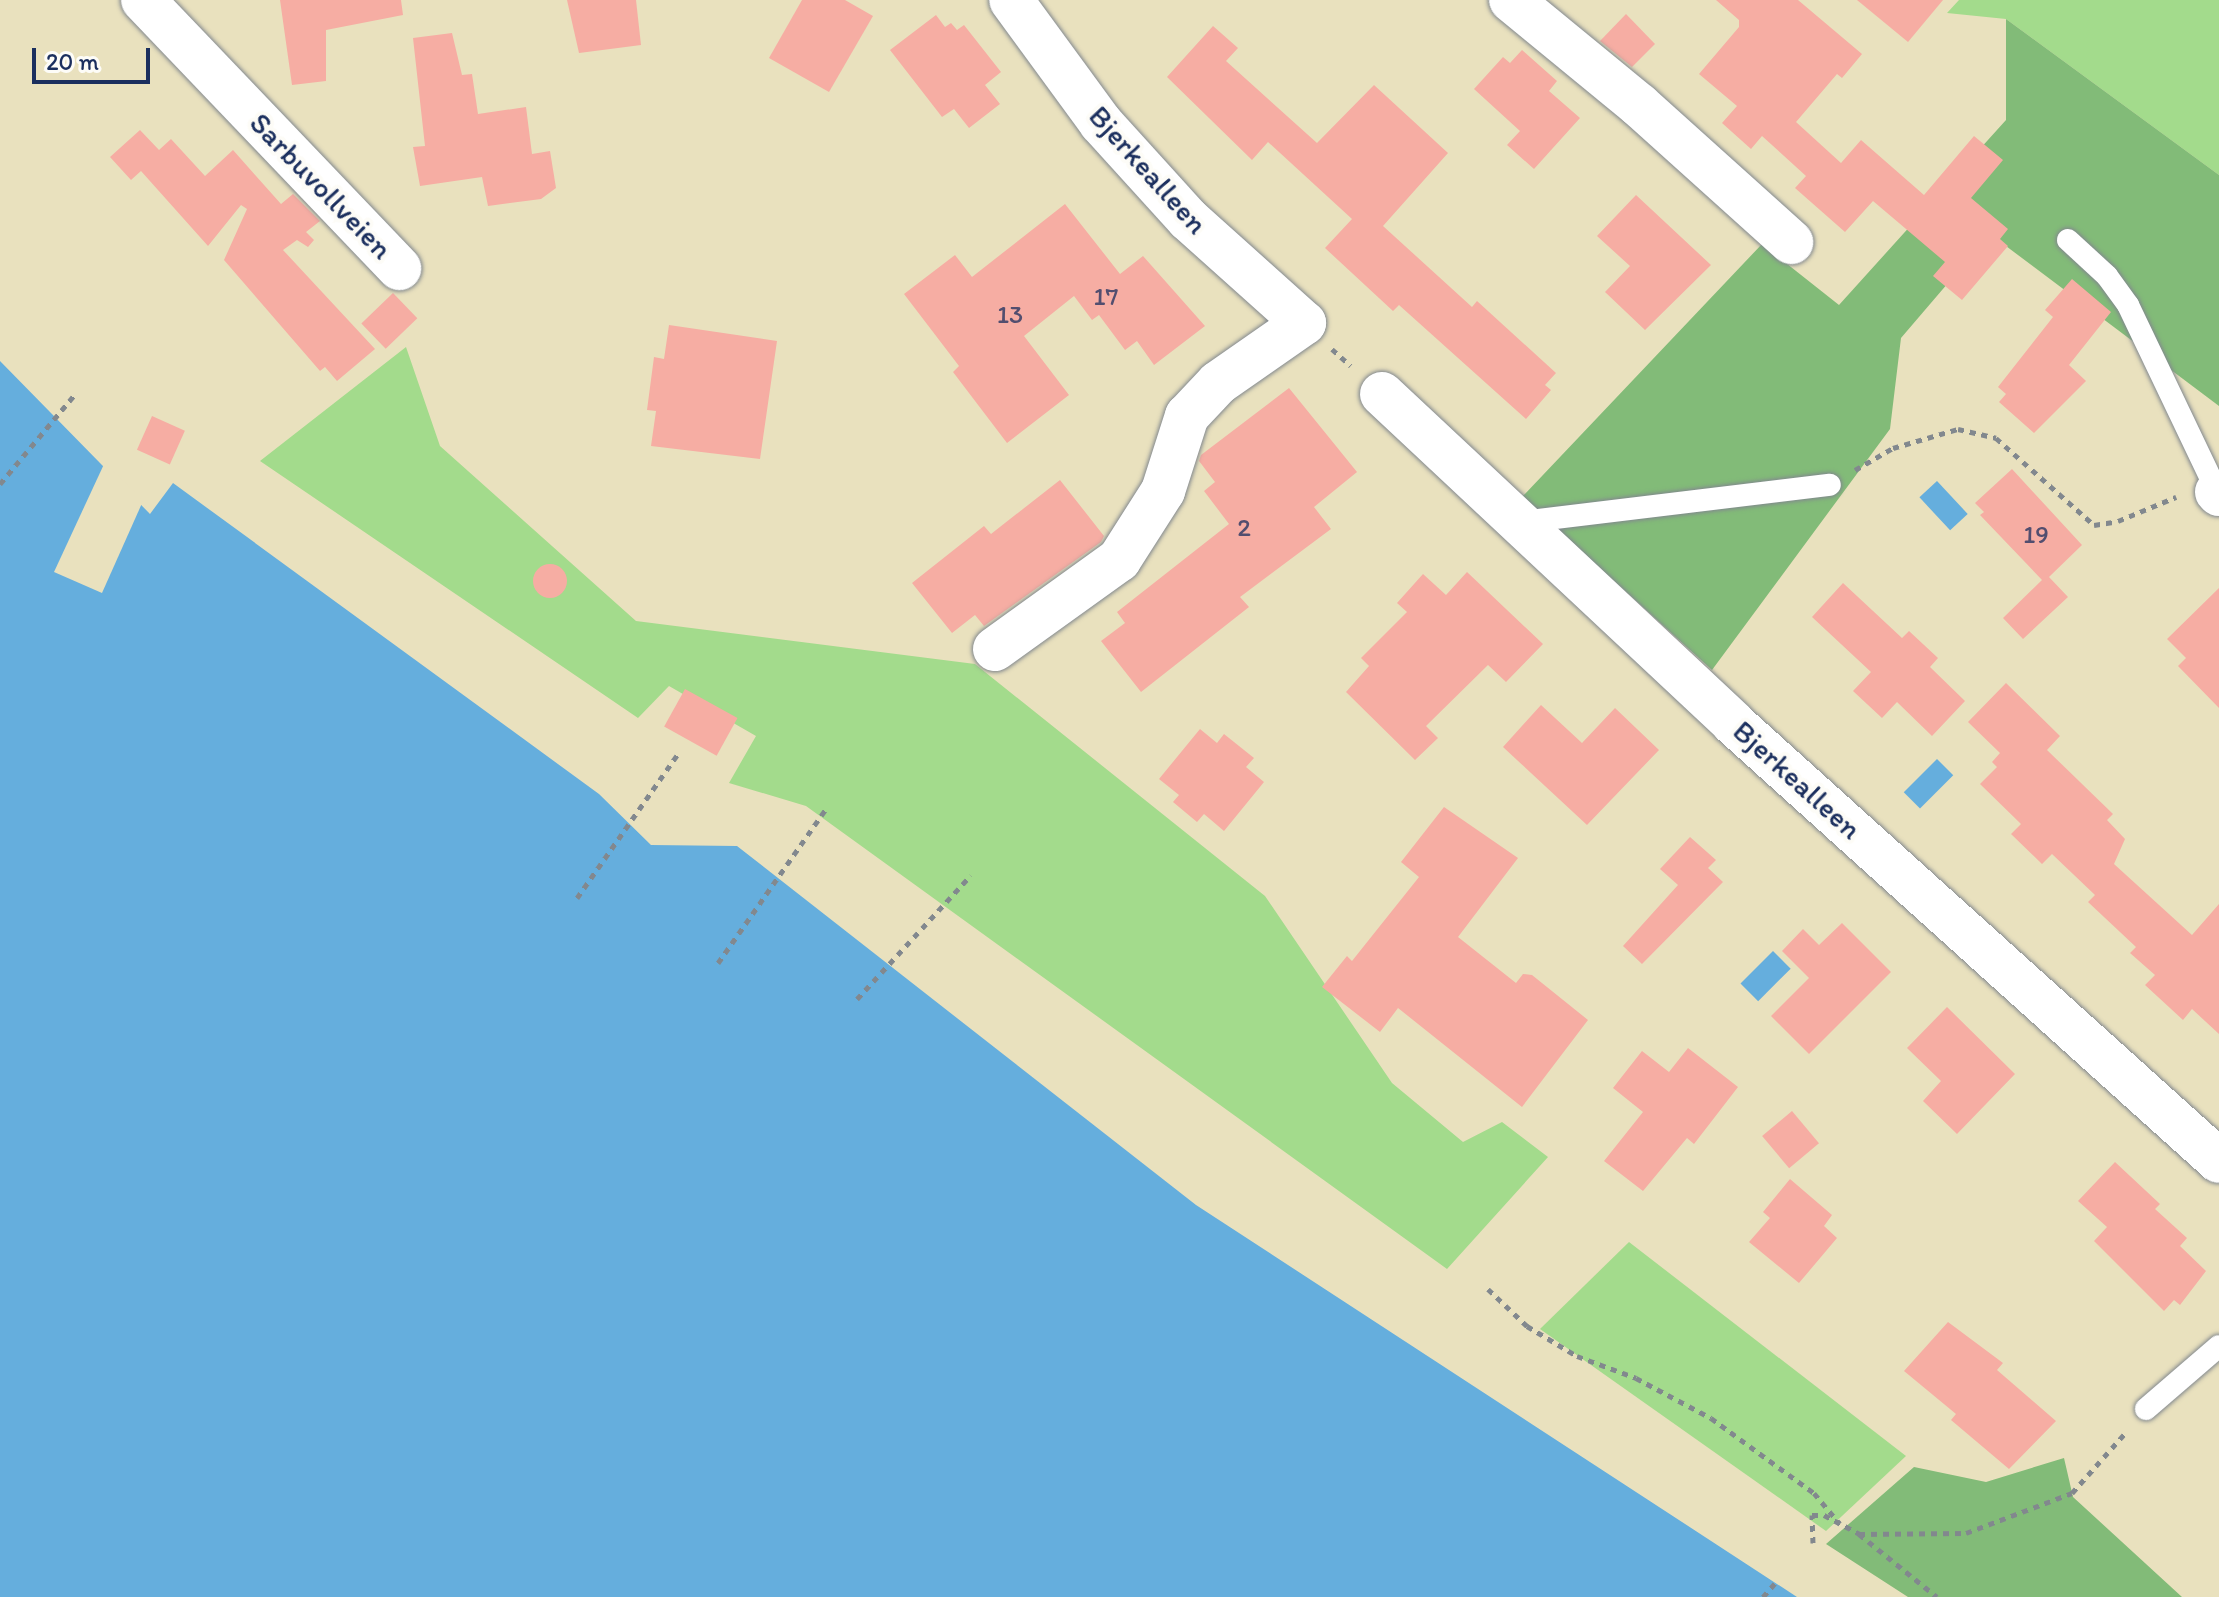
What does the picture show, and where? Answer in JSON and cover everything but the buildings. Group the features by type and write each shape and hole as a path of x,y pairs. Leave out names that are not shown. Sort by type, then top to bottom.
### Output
{"street":[{"name":"Sarbuvollveien","path":"143,0 399,268"},
{"name":"Bjerkealleen","path":"1011,0 1101,123 1188,219 1304,323"},
{"path":"1511,0 1639,105 1791,242"},
{"path":"995,649 1119,560 1163,491 1187,416 1218,383 1304,323"},
{"name":"Bjerkealleen","path":"1382,394 1733,723 2219,1161"}],"lane":[{"path":"2068,240 2107,276 2128,305 2218,493"},
{"path":"1522,522 1830,485"},
{"path":"2146,1409 2219,1346"}],"path":[{"path":"1304,323 1382,394"},
{"path":"0,484 76,393"},
{"path":"1830,485 1893,448 1958,429 1996,438 2094,525 2118,521 2164,498 2218,493"},
{"path":"577,898 678,754"},
{"path":"718,963 825,810"},
{"path":"857,999 971,875"},
{"path":"1488,1289 1527,1326 1552,1341 1636,1378 1721,1426 1814,1493 1840,1524"},
{"path":"1859,1534 1966,1533 2072,1493 2146,1409"},
{"path":"1813,1543 1812,1515 1840,1524 1859,1534 1937,1597"},
{"path":"1763,1597 1775,1583"}],"green space":[{"path":"1959,0 2219,0 2219,175 2006,19 1947,13"},
{"path":"2006,19 2219,175 2219,406 1990,234 1901,338 1890,429 1712,670 1522,497 1762,244 1839,305 2006,120"},
{"path":"406,347 440,446 636,621 975,664 1265,896 1392,1083 1463,1142 1502,1122 1548,1157 1447,1269 806,806 729,783 756,736 669,686 638,718 260,461"},
{"path":"1629,1242 1906,1456 1826,1531 1540,1329"},
{"path":"2064,1458 2073,1497 2182,1597 1908,1597 1826,1544 1914,1467 1986,1482"}],"water":[{"path":"0,361 150,514 173,483 599,794 651,845 737,846 1196,1205 1797,1597 0,1597"},
{"path":"1937,481 1968,514 1950,530 1919,497"},
{"path":"1937,759 1953,775 1920,808 1904,792"},
{"path":"1773,951 1791,969 1758,1001 1740,984"}],"pier":[{"path":"105,462 143,501 102,593 54,572"}]}
